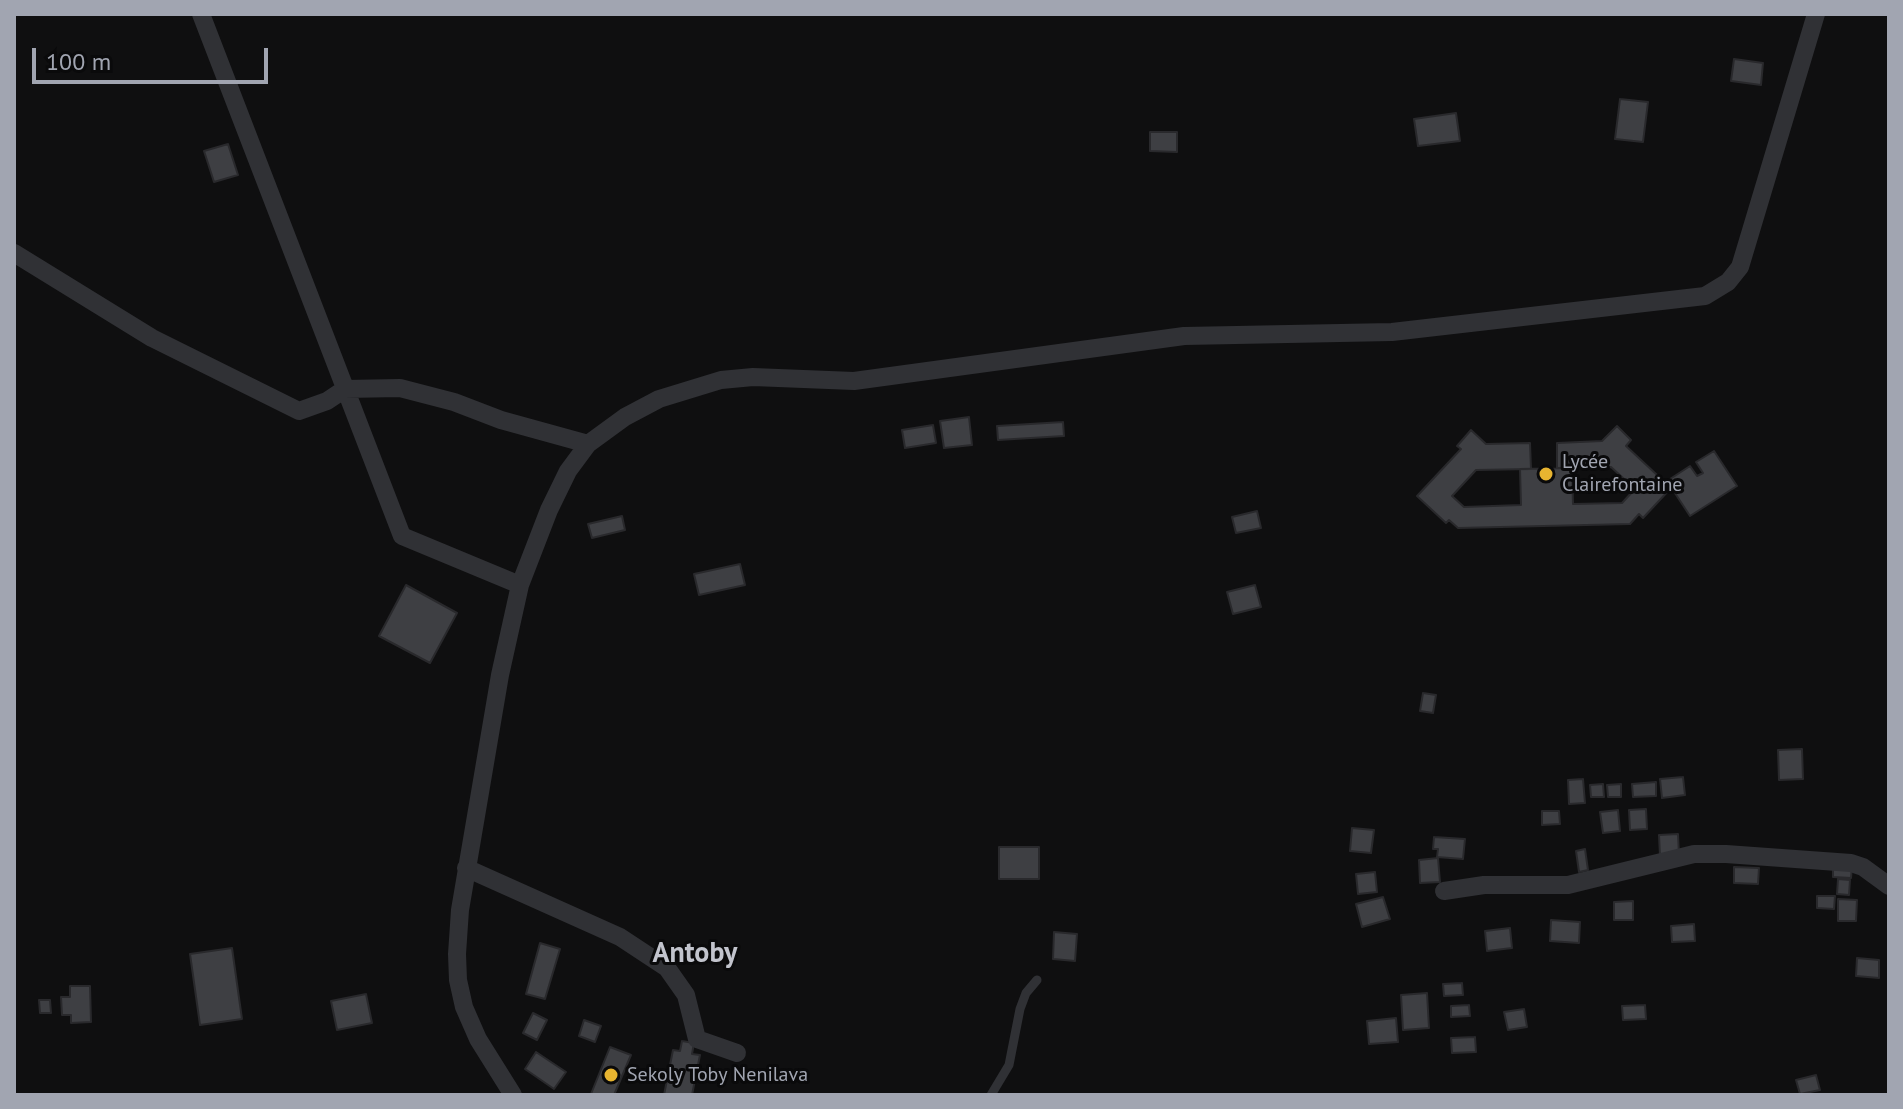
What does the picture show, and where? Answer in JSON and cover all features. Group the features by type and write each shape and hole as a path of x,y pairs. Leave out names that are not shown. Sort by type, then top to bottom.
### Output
{"street":[{"path":"201,14 402,536 520,585"},
{"path":"513,1095 478,1039 464,1007 458,980 460,910 500,675 520,585 549,510 568,471 588,444 625,417 659,399 721,380 753,377 854,381 1184,336 1392,332 1705,296 1728,282 1740,267 1816,14"},
{"path":"14,253 152,338 299,411 327,401 345,389 400,388 588,444"},
{"path":"1444,891 1484,885 1568,885 1694,854 1851,863 1863,867 1889,886"},
{"path":"466,868 620,937 667,968 686,995 697,1039 737,1053"}],"lane":[{"path":"991,1095 1009,1065 1023,1001 1037,980"}],"building":[{"path":"1734,59 1763,63 1761,85 1731,81"},
{"path":"1620,99 1648,102 1643,142 1615,139"},
{"path":"1456,113 1460,141 1418,146 1414,119"},
{"path":"1150,132 1177,132 1177,152 1150,151"},
{"path":"228,144 238,175 214,182 204,151"},
{"path":"969,417 972,445 944,448 940,421"},
{"path":"1063,422 1064,436 998,440 997,426"},
{"path":"933,425 936,443 905,448 902,430"},
{"name":"Lycée Clairefontaine","path":"1617,426 1631,440 1626,446 1671,488 1643,518 1639,514 1630,524 1458,528 1449,520 1446,523 1417,496 1461,449 1457,446 1471,430 1486,444 1530,443 1531,469 1572,468 1573,504 1622,503 1635,489 1611,467 1557,468 1557,443 1602,441","holes":["1520,469 1521,505 1464,507 1452,496 1476,470"]},
{"path":"1714,451 1737,486 1690,516 1667,481 1690,466 1697,476 1703,473 1696,462"},
{"path":"1257,511 1261,528 1236,533 1232,517"},
{"path":"622,516 625,530 592,538 588,524"},
{"path":"740,564 745,585 699,595 694,574"},
{"path":"406,585 457,613 430,663 379,636"},
{"path":"1255,585 1261,607 1233,614 1227,592"},
{"path":"1423,693 1436,695 1433,713 1420,711"},
{"path":"1802,749 1803,779 1779,780 1778,750"},
{"path":"1683,777 1685,795 1662,798 1660,779"},
{"path":"1583,779 1585,803 1569,804 1568,780"},
{"path":"1656,782 1656,796 1633,797 1632,784"},
{"path":"1603,784 1604,797 1591,797 1590,785"},
{"path":"1621,784 1621,797 1608,797 1607,785"},
{"path":"1646,809 1647,829 1630,830 1629,810"},
{"path":"1618,810 1620,831 1603,833 1600,812"},
{"path":"1542,811 1559,811 1560,824 1542,825"},
{"path":"1352,828 1374,830 1371,853 1350,851"},
{"path":"1678,834 1679,855 1660,856 1659,835"},
{"path":"1434,837 1465,839 1463,859 1437,857 1438,849 1433,849"},
{"path":"999,847 1039,847 1039,879 999,879"},
{"path":"1585,849 1588,870 1579,872 1576,851"},
{"path":"1438,858 1440,882 1420,883 1419,860"},
{"path":"1833,866 1852,867 1851,878 1833,877"},
{"path":"1734,867 1759,868 1758,884 1734,883"},
{"path":"1375,872 1377,892 1358,894 1356,874"},
{"path":"1838,879 1850,880 1849,895 1837,894"},
{"path":"1817,896 1835,896 1834,909 1817,908"},
{"path":"1383,897 1390,919 1362,927 1356,904"},
{"path":"1838,899 1857,900 1856,921 1838,921"},
{"path":"1633,901 1633,920 1614,920 1614,902"},
{"path":"1551,920 1580,922 1579,943 1550,941"},
{"path":"1694,924 1695,941 1672,942 1671,926"},
{"path":"1510,928 1512,948 1487,951 1485,931"},
{"path":"1054,932 1077,934 1075,961 1053,959"},
{"path":"540,943 560,949 545,999 526,994"},
{"path":"232,948 242,1019 200,1025 190,954"},
{"path":"1857,958 1879,960 1879,978 1856,976"},
{"path":"1462,983 1463,995 1444,996 1443,984"},
{"path":"70,986 90,986 91,1022 71,1023 71,1015 62,1015 61,997 70,997"},
{"path":"1427,993 1429,1028 1403,1030 1401,995"},
{"path":"366,994 372,1023 337,1030 331,1001"},
{"path":"39,1000 50,1000 51,1013 40,1013"},
{"path":"1469,1005 1470,1016 1451,1017 1451,1006"},
{"path":"1645,1005 1646,1019 1623,1020 1622,1006"},
{"path":"1524,1009 1527,1027 1508,1030 1504,1012"},
{"path":"533,1013 547,1020 537,1040 523,1033"},
{"path":"1396,1018 1398,1042 1369,1044 1367,1021"},
{"path":"584,1020 601,1026 595,1042 579,1036"},
{"path":"1475,1037 1476,1052 1452,1053 1451,1038"},
{"path":"682,1041 694,1043 692,1054 700,1055 692,1095 664,1095 673,1050 680,1051"},
{"name":"Sekoly Toby Nenilava","path":"610,1047 631,1055 614,1095 593,1095 591,1094"},
{"path":"536,1052 566,1072 554,1089 525,1069"},
{"path":"1816,1075 1820,1090 1800,1094 1796,1080"}],"place":[{"name":"Lycée Clairefontaine","path":"1546,474"},
{"name":"Sekoly Toby Nenilava","path":"611,1075"}],"district":[{"name":"Antoby","path":"695,954"}]}
